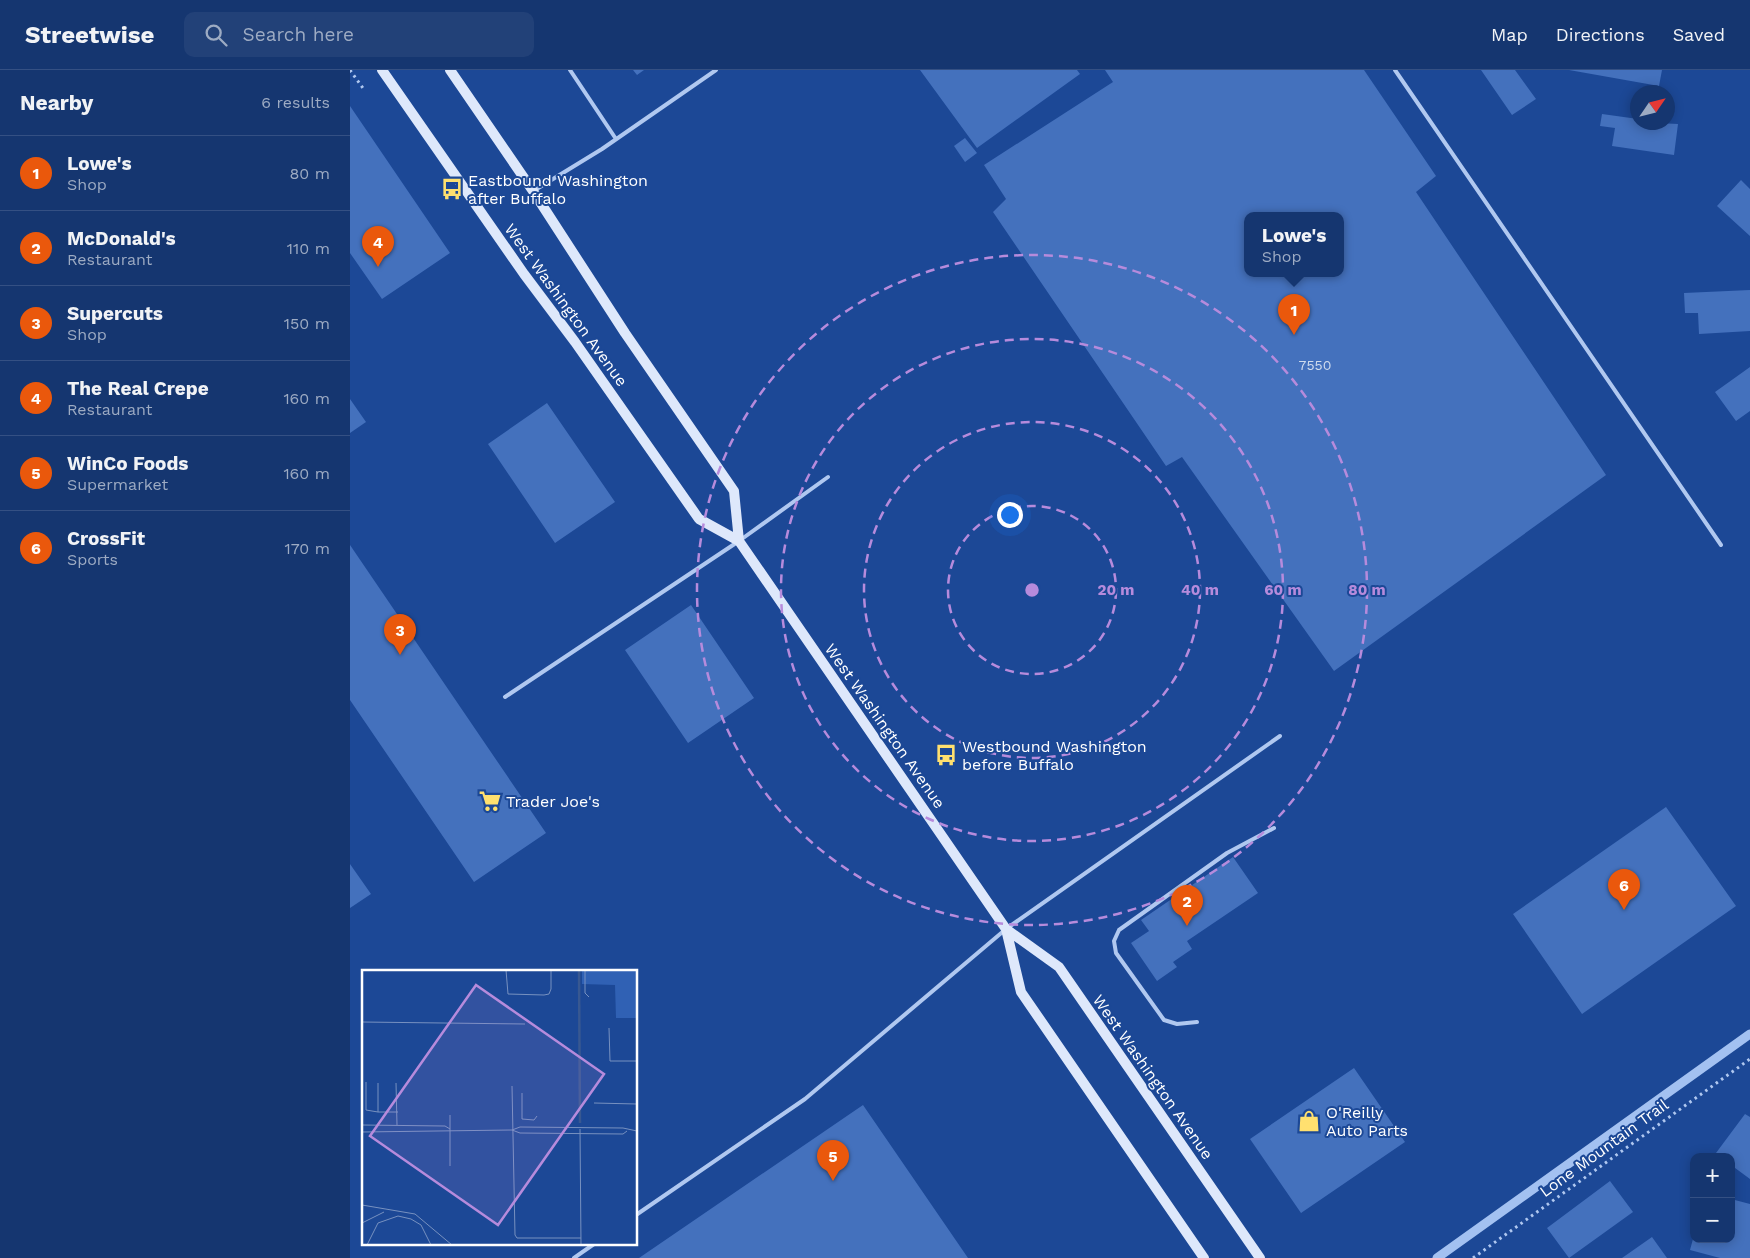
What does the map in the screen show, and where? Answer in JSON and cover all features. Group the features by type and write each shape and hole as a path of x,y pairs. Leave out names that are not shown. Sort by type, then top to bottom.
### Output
{"main road":[{"name":"West Washington Avenue","path":"382,70 524,274 580,349 699,519 739,541 1006,929 1059,967 1260,1258"},
{"name":"West Washington Avenue","path":"450,70 533,192 624,333 734,491 739,541"},
{"name":"West Washington Avenue","path":"1006,929 1021,992 1204,1258"}],"lane":[{"path":"570,70 616,139"},
{"path":"533,192 616,139 716,70"},
{"path":"1395,70 1721,545"},
{"path":"505,697 739,541 828,477"},
{"path":"638,1214 804,1099 1006,929 1280,736"},
{"path":"1197,1022 1177,1024 1164,1020 1116,952 1114,941 1119,930 1227,853 1274,828"},
{"path":"574,1258 591,1246"}],"path":[{"path":"350,70 365,91"},
{"name":"Lone Mountain Trail","path":"1473,1258 1750,1059"}],"building":[{"path":"633,70 644,70 637,75"},
{"path":"920,70 1077,70 1080,74 977,148"},
{"path":"1105,70 1364,70 1436,176 1416,192 1606,475 1334,671 1182,457 1166,466 993,212 1006,199 984,165 1113,82"},
{"path":"1481,70 1515,70 1536,99 1512,115"},
{"path":"1569,70 1662,70 1659,85"},
{"path":"350,106 450,253 382,299 350,253"},
{"path":"1602,114 1630,118 1630,130 1675,130 1675,124 1678,124 1674,155 1612,146 1615,128 1600,126"},
{"path":"965,138 977,153 965,162 954,146"},
{"path":"1741,180 1750,189 1750,236 1717,206"},
{"path":"1750,290 1750,331 1699,334 1698,313 1685,313 1684,293"},
{"path":"1750,367 1750,411 1736,421 1715,392"},
{"path":"350,399 366,422 350,433"},
{"path":"547,403 615,502 555,543 488,444"},
{"path":"350,545 546,833 474,882 350,700"},
{"path":"691,605 754,698 688,743 625,650"},
{"path":"1666,807 1736,906 1582,1014 1513,914"},
{"path":"1233,857 1258,893 1187,941 1192,949 1173,962 1177,967 1157,981 1131,943 1149,931 1141,920"},
{"path":"350,864 371,894 350,908"},
{"path":"1354,1068 1405,1142 1301,1213 1250,1139"},
{"path":"863,1105 968,1258 639,1258"},
{"path":"1745,1114 1750,1117 1750,1179 1735,1168 1735,1153 1716,1153"},
{"path":"1610,1181 1633,1212 1569,1258 1547,1228"},
{"path":"1735,1200 1750,1204 1750,1258 1720,1258 1690,1250 1692,1243 1735,1243"},
{"path":"1652,1237 1667,1258 1622,1258"}],"waterway":[{"path":"1437,1258 1750,1034"}],"place":[{"name":"Eastbound Washington after Buffalo","path":"452,189"},
{"name":"The Real Crepe","path":"378,267"},
{"name":"Lowe's","path":"1294,335"},
{"name":"Supercuts","path":"400,655"},
{"name":"Westbound Washington before Buffalo","path":"946,755"},
{"name":"Trader Joe's","path":"490,801"},
{"name":"CrossFit","path":"1624,910"},
{"name":"McDonald's","path":"1187,926"},
{"name":"O'Reilly Auto Parts","path":"1309,1121"},
{"name":"WinCo Foods","path":"833,1181"}]}
